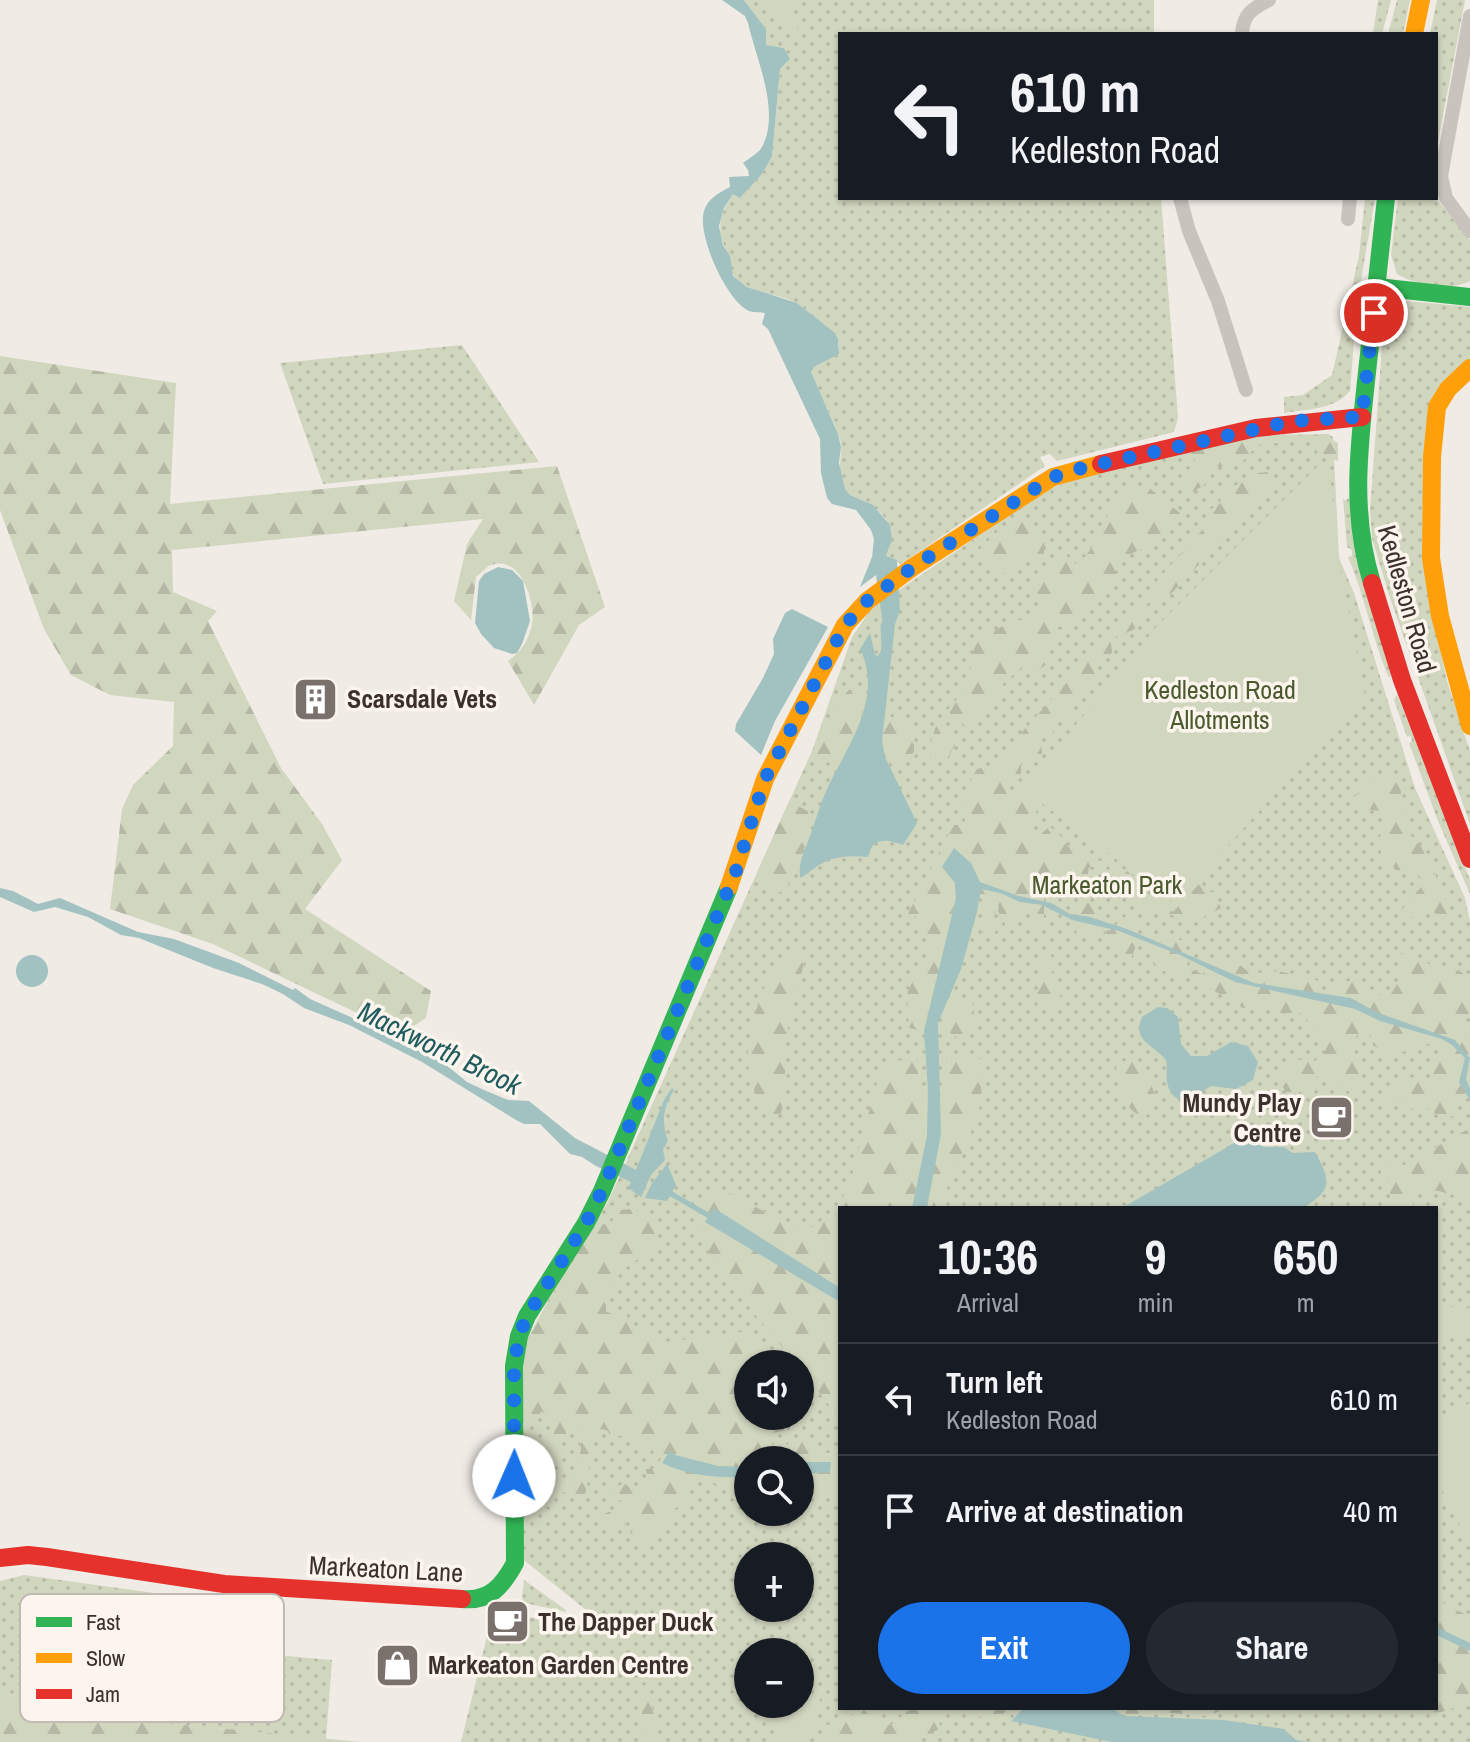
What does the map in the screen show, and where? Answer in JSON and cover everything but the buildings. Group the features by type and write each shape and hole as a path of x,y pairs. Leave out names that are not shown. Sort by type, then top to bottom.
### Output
{"street":[{"path":"1242,32 1249,12 1269,0"},
{"path":"1414,32 1421,0"},
{"path":"1470,16 1441,176 1446,198 1470,231"},
{"path":"1181,200 1189,231 1218,301 1246,390"},
{"path":"1348,219 1350,200"},
{"name":"Kedleston Road","path":"1386,200 1362,417 1358,525 1367,567 1423,740 1470,859"},
{"path":"1377,287 1470,297"},
{"name":"Kedleston Road","path":"1470,368 1448,389 1437,407 1432,457 1431,558 1440,616 1470,726"},
{"name":"Markeaton Lane","path":"0,1558 28,1555 47,1557 257,1587 471,1600 495,1591 505,1582 515,1563 514,1366 519,1336 527,1316 586,1223 602,1191 736,871 765,779 845,625 867,601 913,567 1053,477 1272,425 1321,418 1362,417"}],"green space":[{"path":"744,0 1154,0 1154,32 838,32 838,200 1161,200 1178,418 1174,432 1057,461 1050,454 1040,457 1045,466 901,564 886,556 891,541 889,527 877,509 844,488 840,476 840,440 810,372 837,355 837,337 798,304 750,288 737,279 732,273 721,236 722,214 729,200 734,193 740,198 762,174 772,157 780,69 790,59 784,48 766,45 766,29"},
{"path":"759,0 790,0 799,34 785,27"},
{"path":"1378,0 1391,0 1383,32 1373,32"},
{"path":"1397,0 1410,0 1403,32 1389,32"},
{"path":"1437,0 1465,0 1438,142 1438,32 1430,32"},
{"path":"1365,200 1375,200 1357,304 1350,391 1328,405 1284,413 1284,397 1303,395 1332,375 1359,256"},
{"path":"1398,200 1438,200 1470,240 1470,281 1453,286 1413,281 1397,274 1391,255"},
{"path":"1407,301 1470,307 1470,358 1439,392 1427,590 1447,681 1470,751 1470,824 1390,598 1372,538 1370,511 1383,333 1389,315"},
{"path":"462,345 539,462 323,484 280,363"},
{"path":"0,356 176,383 170,504 557,466 605,607 579,625 534,705 508,661 524,645 532,624 529,593 518,573 502,564 489,566 476,577 471,620 454,601 467,544 483,519 172,550 173,592 217,611 208,621 281,768 322,824 342,860 305,909 431,991 426,1018 401,1034 213,944 110,909 122,809 133,785 173,746 174,702 110,695 71,675 44,629 0,510"},
{"name":"Markeaton Park","path":"1328,434 1333,437 1339,558 1354,593 1415,788 1465,898 1470,922 1470,1742 461,1742 493,1612 587,1626 585,1609 520,1557 526,1342 559,1280 608,1202 812,751 852,637 871,609 1043,492 1084,475 1267,435"},
{"path":"1267,435 1326,436 1338,443 1338,461 1319,455 1313,445 1305,440 1258,445 1240,464 1217,467 1204,485 1193,492 1180,479 1185,470 1195,468 1195,458 1185,452"},
{"name":"Kedleston Road Allotments","path":"1321,463 1329,465 1339,560 1365,695 1175,904 1023,789 1158,625"},
{"path":"1267,472 1276,484 1164,601 1152,601 1144,606 1147,616 1133,630 1113,638 1112,653 1096,659 1097,679 1076,699 1071,719 1048,718 1053,723 1053,734 1041,736 1042,756 1035,763 1021,761 1021,776 1010,788 1012,793 1021,793 1036,800 1033,840 1041,840 1042,833 1049,827 1057,831 1068,847 1080,847 1091,861 1103,861 1125,870 1173,912 1199,884 1204,892 1213,892 1221,908 1199,922 1176,918 1155,904 1151,911 1142,909 1135,896 1115,887 1114,871 1107,866 1089,867 1087,879 1077,883 1042,875 1038,894 1044,898 1044,916 1038,930 1031,921 1037,910 1024,905 1016,921 1006,926 998,911 999,906 995,906 994,918 998,929 992,935 983,932 985,898 979,896 979,878 975,869 949,873 955,883 956,898 924,1031 909,1028 907,994 928,956 927,931 915,916 908,914 953,825 964,825 966,813 961,800 977,769 1003,762 1015,740 1203,529 1207,511 1220,504 1221,490"},
{"path":"1148,487 1180,513 1158,538 1119,563 1116,581 1103,596 1095,593 1074,626 1057,627 1056,641 1044,650 1047,664 1037,671 1026,663 1003,684 1002,700 990,702 967,727 947,711 968,685 975,644 1003,626 1041,613 1034,587 1037,573 1059,555 1066,554 1073,565 1084,558 1107,527 1107,516 1116,501 1128,490"},
{"path":"1343,498 1345,501 1349,498 1391,674 1389,678 1348,557 1352,556 1352,550 1347,547"},
{"path":"1023,521 1045,535 1044,553 1033,561 1022,558 999,578 991,569 991,558 982,558 978,551 1001,528"},
{"path":"850,689 867,699 853,740 834,763 808,761 838,701"},
{"path":"1397,694 1470,880 1470,894 1409,743 1411,736 1407,737 1394,700"},
{"path":"890,716 909,730 914,752 900,765 890,767 883,749 883,720"},
{"path":"936,726 948,729 955,745 948,757 932,762 929,748"},
{"path":"1380,773 1401,785 1408,832 1425,851 1451,912 1446,919 1428,909 1415,919 1401,911 1425,882 1415,871 1397,870 1382,859 1379,839 1385,826 1381,811 1364,809 1352,800 1366,782"},
{"path":"789,801 809,812 811,833 786,890 775,894 757,873"},
{"path":"1085,901 1100,911 1106,934 1128,914 1138,925 1137,943 1131,959 1122,960 1117,943 1095,935 1078,936 1076,918"},
{"path":"1156,933 1184,941 1188,968 1202,974 1223,959 1234,960 1246,970 1266,974 1278,971 1317,980 1321,990 1329,990 1332,983 1340,981 1354,982 1388,999 1400,979 1397,969 1401,953 1434,966 1452,966 1470,978 1470,1016 1460,1016 1470,1035 1470,1086 1457,1104 1455,1116 1439,1115 1425,1107 1418,1112 1402,1100 1389,1106 1382,1093 1399,1078 1409,1077 1430,1084 1433,1061 1440,1048 1418,1041 1409,1050 1390,1056 1371,1044 1371,1032 1360,1031 1350,1046 1362,1062 1362,1092 1353,1095 1343,1087 1317,1076 1309,1092 1286,1092 1276,1075 1281,1065 1295,1059 1314,1062 1326,1052 1324,1040 1301,1013 1276,1013 1266,1006 1243,1008 1188,975 1170,975 1153,964 1146,941"},
{"path":"795,949 804,957 804,963 789,1022 785,1051 785,1095 781,1113 771,1118 760,1107 749,1073 750,1033 760,999 775,967"},
{"path":"1050,954 1056,963 1051,975 1062,988 1059,1003 1041,1011 1034,997 1042,981 1037,966 1039,957"},
{"path":"955,995 973,1003 975,1021 962,1041 946,1030 946,1011"},
{"path":"917,1057 919,1088 944,1092 947,1057 983,1059 979,1113 940,1206 838,1206 838,1416 814,1386 814,1350 785,1350 710,1254 698,1223 706,1203 722,1189 791,1226 815,1227 840,1203 849,1185 882,1064"},
{"path":"1130,1060 1139,1063 1152,1088 1155,1101 1151,1114 1135,1113 1122,1093 1116,1068 1120,1062"},
{"path":"1470,1128 1470,1200 1439,1191 1413,1189 1413,1206 1390,1206 1390,1184 1380,1173 1387,1162 1402,1166"},
{"path":"634,1209 653,1220 658,1239 652,1252 631,1263 619,1275 606,1298 606,1312 627,1316 633,1330 651,1328 665,1342 741,1332 766,1350 734,1350 734,1430 785,1430 770,1434 773,1446 734,1446 734,1488 693,1481 687,1502 674,1509 656,1542 632,1543 629,1521 617,1532 596,1518 613,1510 622,1501 602,1496 624,1483 637,1492 647,1476 646,1469 658,1468 661,1456 650,1448 635,1445 632,1433 611,1438 608,1431 594,1431 585,1495 543,1490 529,1484 532,1480 572,1482 581,1450 579,1428 565,1434 558,1456 540,1460 539,1440 551,1434 551,1421 542,1411 533,1422 523,1423 521,1375 526,1342 594,1225 610,1224 619,1210"},
{"path":"1438,1306 1470,1308 1470,1336 1438,1334"},
{"path":"1470,1403 1470,1546 1438,1481 1438,1419"},
{"path":"793,1438 808,1441 812,1446 786,1446"},
{"path":"814,1448 817,1452 838,1454 838,1494 814,1493"},
{"path":"24,1575 162,1594 20,1594 20,1697 0,1693 0,1581"},
{"path":"524,1580 566,1612 525,1603 522,1598"},
{"path":"1438,1600 1470,1617 1470,1701 1435,1712 1422,1710 1438,1710"},
{"path":"284,1656 332,1660 326,1739 153,1722 284,1722"},
{"path":"641,1685 649,1686 658,1742 643,1742"},
{"path":"0,1693 20,1697 20,1722 154,1722 361,1742 0,1742"},
{"path":"814,1695 821,1696 810,1742 776,1742 777,1718 814,1718"},
{"path":"864,1710 879,1723 891,1725 909,1710 936,1710 941,1728 913,1742 820,1742 825,1726"},
{"path":"967,1710 1007,1710 994,1724"},
{"path":"1110,1710 1219,1711 1209,1716 1157,1712 1153,1716 1124,1715"}],"water":[{"path":"722,0 744,0 766,29 766,45 784,48 790,59 780,69 772,157 762,174 740,198 733,194 724,208 719,226 723,245 730,256 733,276 747,287 797,303 835,333 839,354 814,367 811,372 838,434 841,447 839,463 845,489 850,495 873,505 890,525 892,540 886,556 897,560 900,611 895,624 882,741 885,757 917,823 903,845 881,841 873,846 868,857 834,858 800,878 802,856 822,800 853,738 866,703 866,667 860,649 870,633 875,655 878,656 883,640 882,618 876,575 860,587 872,557 874,539 871,530 856,510 832,504 827,498 821,473 820,439 768,329 762,324 765,313 747,310 730,292 715,265 705,235 703,222 706,206 714,196 730,187 729,177 749,176 743,163 762,147 769,118 765,85 748,23 745,16"},
{"path":"498,567 512,570 523,581 530,621 522,644 517,653 512,654 494,648 475,623 479,581 484,574"},
{"path":"792,609 828,627 775,721 761,755 735,731 736,724 774,654 773,639 785,613"},
{"path":"954,848 971,863 980,882 1051,903 1070,914 1127,929 1254,983 1351,998 1376,1012 1455,1040 1470,1058 1466,1079 1470,1100 1459,1082 1465,1058 1442,1039 1380,1021 1355,1009 1235,982 1180,955 1119,931 1072,920 1042,905 1020,902 981,889 961,969 938,1023 941,1134 927,1206 912,1206 927,1136 924,1031 956,898 955,883 942,867"},
{"path":"0,888 38,904 60,898 138,932 174,939 239,963 445,1064 467,1082 508,1100 529,1101 575,1138 636,1170 664,1100 672,1088 674,1090 664,1115 668,1141 663,1150 665,1160 651,1175 641,1197 628,1188 631,1182 570,1154 540,1124 524,1124 516,1120 422,1062 349,1025 304,1008 262,984 139,938 121,935 88,917 55,907 34,912 0,897"},
{"path":"32,955 43,960 48,971 43,982 32,987 21,982 16,971 21,960"},
{"path":"1158,1007 1167,1008 1178,1017 1181,1044 1191,1056 1207,1056 1231,1042 1248,1046 1258,1062 1253,1080 1236,1089 1211,1086 1188,1099 1177,1098 1168,1086 1166,1060 1145,1042 1140,1032 1142,1017"},
{"path":"1248,1135 1255,1136 1263,1147 1284,1147 1293,1153 1315,1152 1326,1178 1320,1196 1306,1206 1125,1206"},
{"path":"667,1164 676,1185 667,1201 645,1198 652,1183"},
{"path":"714,1208 838,1287 838,1301 705,1222"},
{"path":"670,1451 718,1466 734,1467 734,1477 683,1471 662,1463"},
{"path":"814,1462 831,1462 830,1472 814,1473"},
{"path":"1438,1628 1470,1643 1470,1651 1438,1636"},
{"path":"1022,1710 1115,1710 1124,1716 1224,1720 1284,1729 1296,1740 1307,1742 1112,1742 1011,1721"}],"waterway":[{"path":"883,625 884,651"},
{"name":"Mackworth Brook","path":"668,1192 711,1217"}],"traffic: fast":[{"path":"1372,583 1361,528 1358,474 1386,200"},
{"path":"1377,287 1470,297"},
{"path":"462,1599 488,1595 506,1578 515,1563 514,1366 519,1336 527,1316 586,1223 602,1191 729,887"}],"traffic: slow":[{"path":"1414,32 1421,0"},
{"path":"1470,368 1448,389 1437,407 1432,457 1431,558 1440,616 1470,726"},
{"path":"729,887 765,779 845,625 867,601 913,567 1053,477 1101,464"}],"traffic: jam":[{"path":"1101,464 1256,428 1362,417"},
{"path":"1372,583 1402,680 1470,859"},
{"path":"0,1558 28,1555 47,1557 224,1584 462,1599"}],"place":[{"name":"Scarsdale Vets","path":"316,699"},
{"name":"Mundy Play Centre","path":"1332,1118"},
{"name":"The Dapper Duck","path":"507,1622"},
{"name":"Markeaton Garden Centre","path":"397,1665"}],"route":[{"path":"514,1476 514,1366 519,1336 527,1316 586,1223 602,1191 736,871 765,779 845,625 867,601 913,567 1053,477 1272,425 1321,418 1362,417 1374,313"}]}
